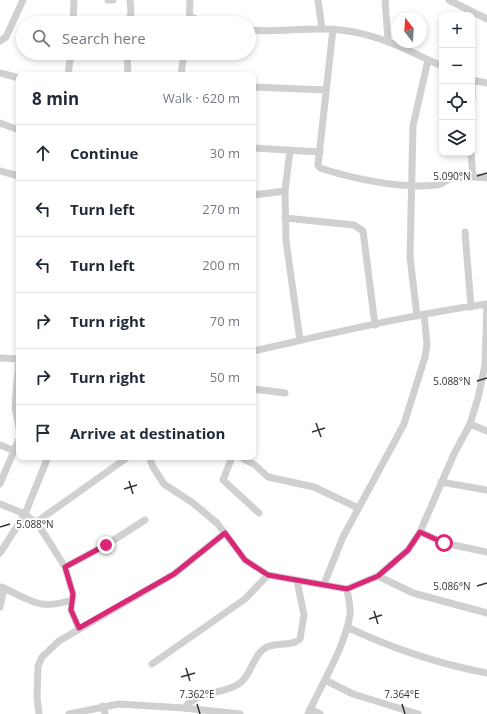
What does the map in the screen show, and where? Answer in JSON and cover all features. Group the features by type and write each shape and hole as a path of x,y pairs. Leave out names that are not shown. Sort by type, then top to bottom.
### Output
{"street":[{"path":"0,41 6,37 23,0"},
{"path":"73,16 74,0"},
{"path":"108,0 114,0"},
{"path":"130,0 130,16"},
{"path":"190,0 190,16"},
{"path":"318,0 322,29"},
{"path":"385,0 388,40"},
{"path":"449,0 487,20"},
{"path":"333,29 318,165 320,168 349,177 412,185 436,185 450,179 472,177 487,178"},
{"path":"256,30 333,29 388,40 439,65"},
{"path":"68,72 70,60"},
{"path":"127,60 128,72"},
{"path":"181,72 183,60"},
{"path":"324,584 358,508 399,434 410,408 427,344 420,316 410,257 413,126 428,60"},
{"path":"0,73 16,77"},
{"path":"475,81 487,83"},
{"path":"256,87 326,90"},
{"path":"0,123 16,129"},
{"path":"256,148 320,152"},
{"path":"290,150 286,191 286,241 300,340"},
{"path":"471,156 472,177"},
{"path":"0,171 16,175"},
{"path":"256,195 286,191"},
{"path":"285,218 354,225 363,231 375,325"},
{"path":"465,232 471,306"},
{"path":"150,460 164,484 192,503 217,523 245,560 268,575 347,589 378,576 408,550 420,532 441,482 470,424 486,365 487,304 300,340 256,350"},
{"path":"0,358 16,358"},
{"path":"256,389 285,393"},
{"path":"16,395 16,412"},
{"path":"470,424 487,431"},
{"path":"0,445 15,451"},
{"path":"0,484 16,448"},
{"path":"0,553 25,514 47,460"},
{"path":"35,522 124,460"},
{"path":"231,460 223,480 259,513"},
{"path":"246,460 255,465 268,477 314,487 358,508"},
{"path":"441,482 487,490"},
{"path":"0,504 25,514 39,526 65,567 73,594 71,610 79,628"},
{"path":"65,567 106,545 145,520"},
{"path":"420,532 444,543 487,552"},
{"path":"40,714 37,697 38,666 42,657 59,641 79,628 174,574 225,533"},
{"path":"152,664 245,599 268,575"},
{"path":"378,576 413,593 487,613"},
{"path":"184,708 195,697 237,685 268,646 293,643 300,639 304,615 297,580"},
{"path":"0,607 2,587 36,603 45,605 55,605 72,600"},
{"path":"320,714 309,712 325,680 347,627 350,612 347,589"},
{"path":"347,627 413,653 487,672"},
{"path":"325,680 353,694 418,714"},
{"path":"69,714 119,704 168,710 184,708 204,712 240,714"},
{"path":"103,706 105,714"}],"route":[{"path":"106,545 65,567 73,594 70,604 71,610 79,628 174,574 225,533 245,560 268,575 347,589 378,576 408,550 420,532 444,543"}]}
